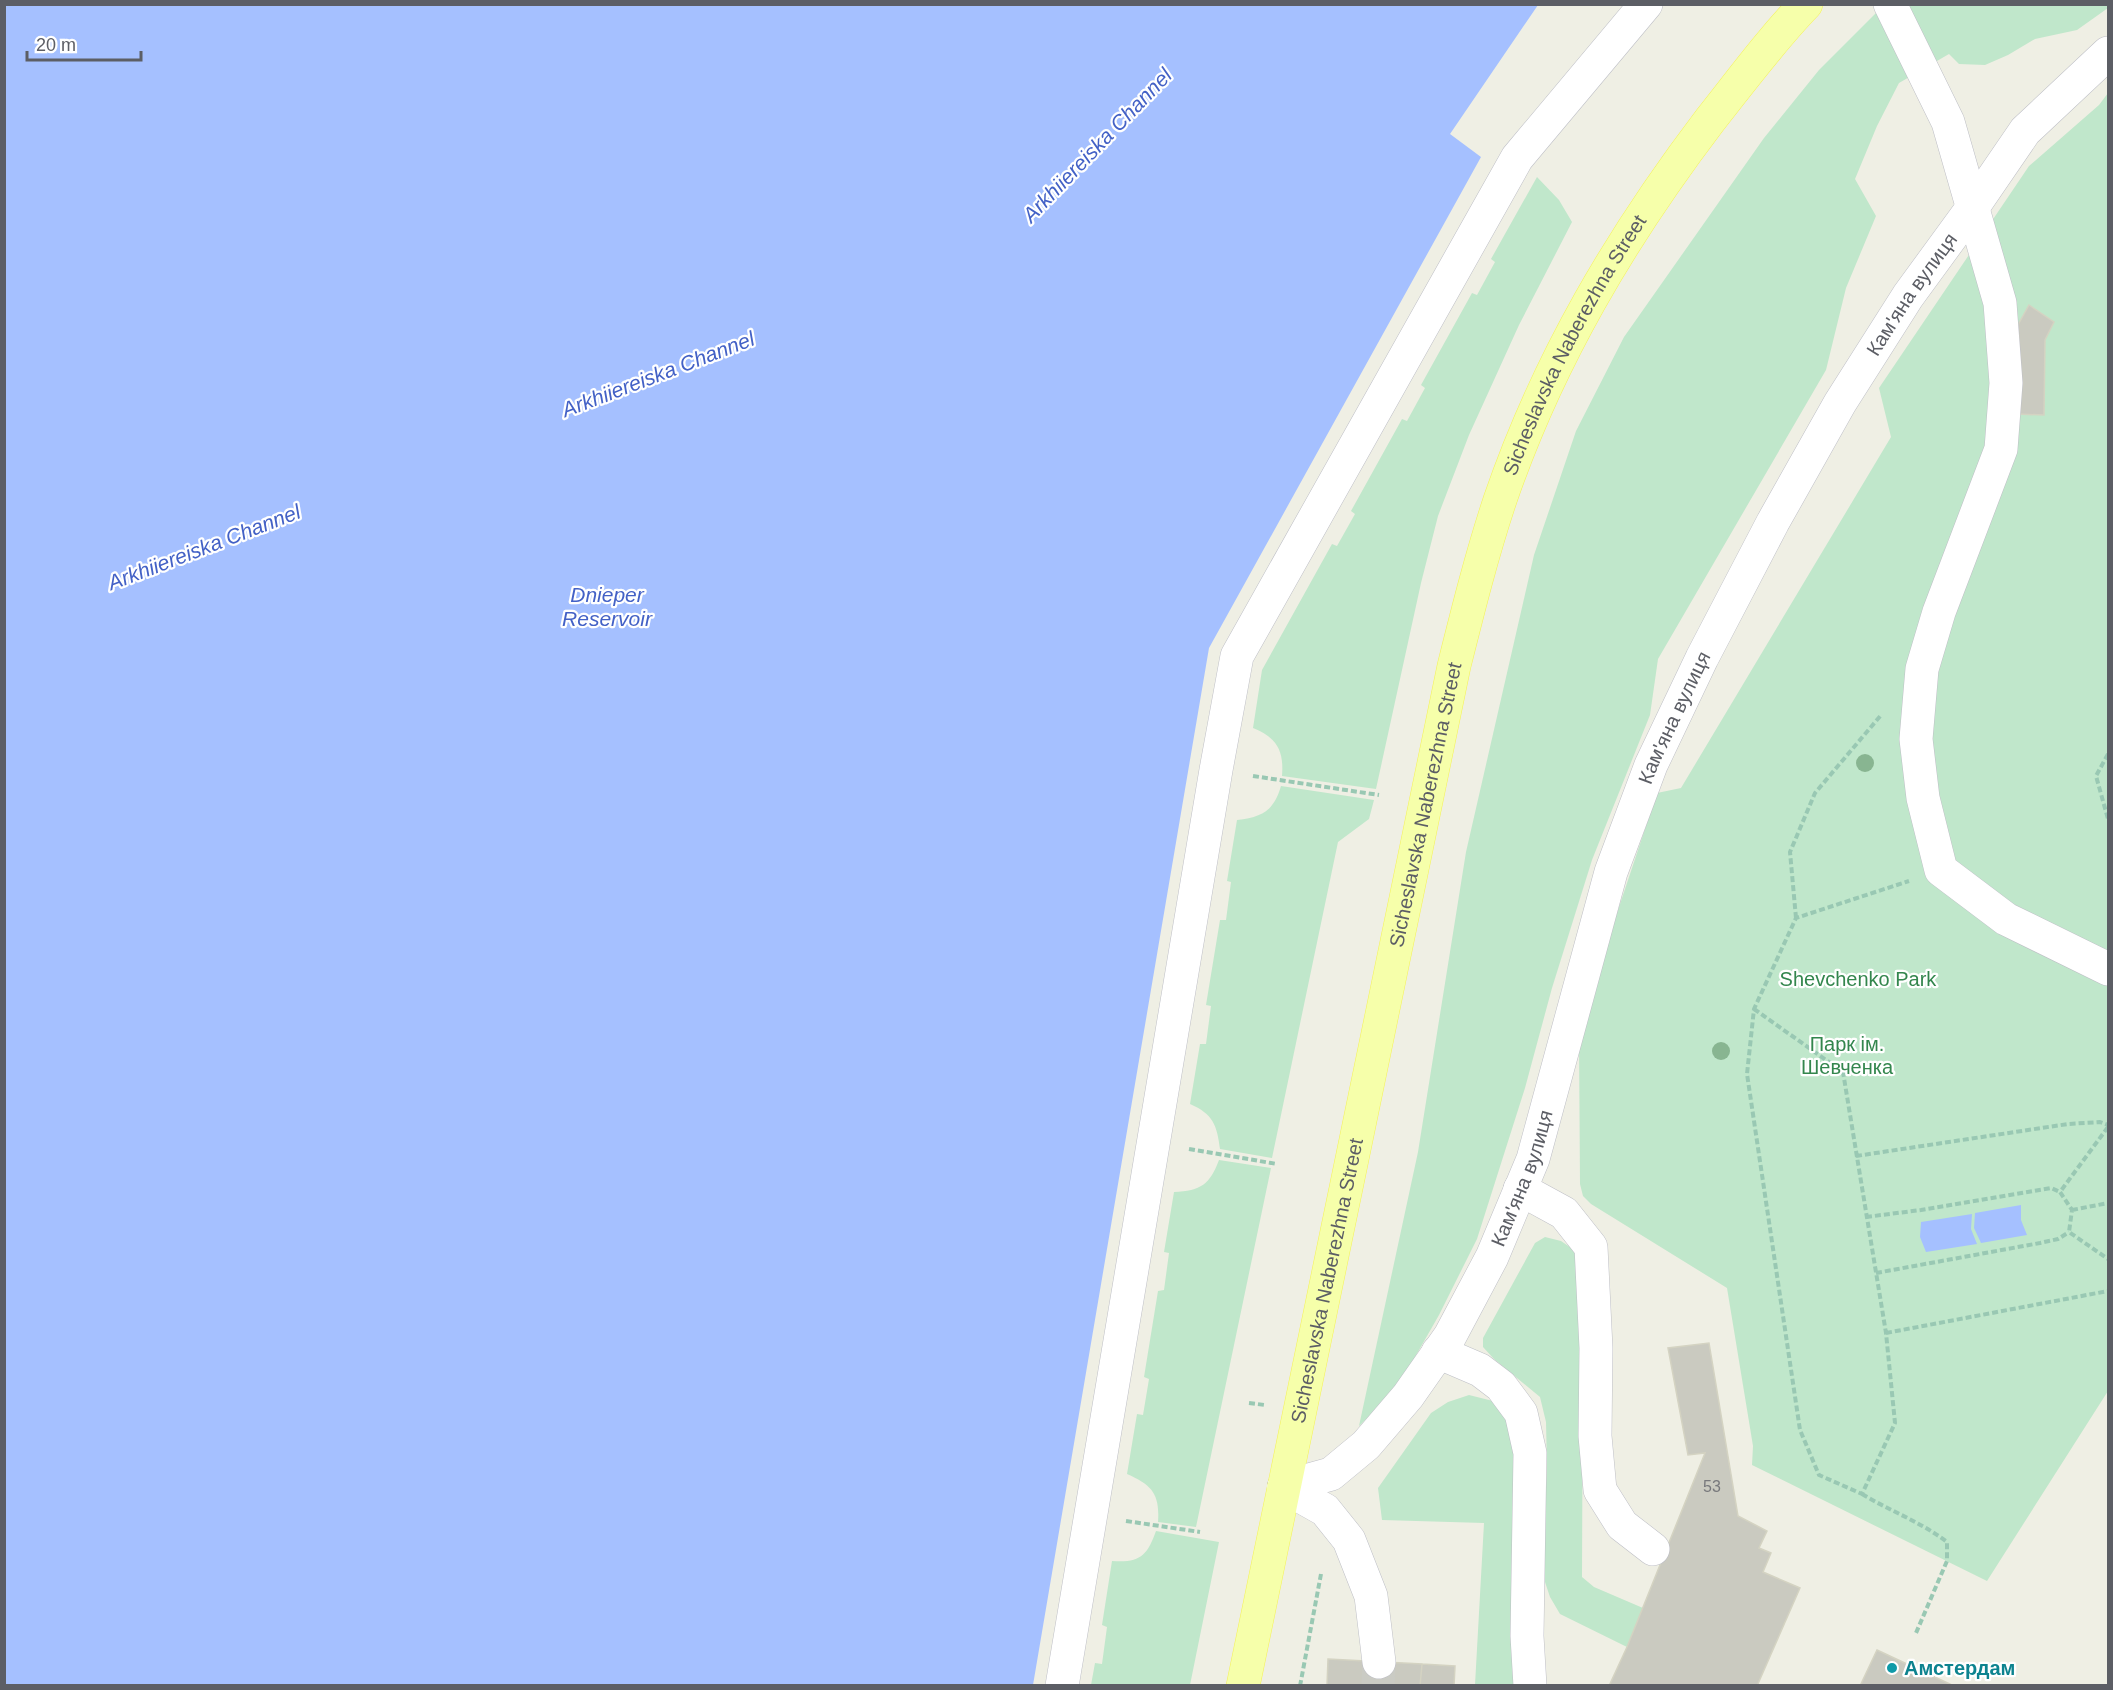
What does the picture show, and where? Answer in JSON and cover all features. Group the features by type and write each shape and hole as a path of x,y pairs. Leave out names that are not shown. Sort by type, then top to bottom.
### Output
{"main road":[{"name":"Sicheslavska Naberezhna Street","path":"1243,1686 1449,688 1468,611 1500,501 1542,393 1592,294 1618,250 1680,159 1750,68 1806,4"}],"street":[{"path":"1062,1686 1237,656 1517,158 1646,4"},
{"path":"1890,4 1948,122 2000,303 2006,383 2001,449 1939,612 1922,669 1916,739 1923,798 1941,870 2006,920 2109,969"},
{"name":"Кам'яна вулиця","path":"1284,1487 1330,1474 1366,1445 1408,1396 1450,1336 1492,1257 1533,1159 1611,872 1651,765 1702,658 1773,522 1840,403 1908,296 2025,131 2109,53"},
{"path":"1520,1189 1564,1213 1591,1247 1596,1348 1595,1436 1600,1490 1622,1525 1653,1549"},
{"path":"1438,1352 1480,1370 1501,1386 1521,1413 1530,1454 1527,1636 1530,1686"},
{"path":"1284,1487 1325,1510 1349,1540 1371,1596 1379,1662"}],"path":[{"path":"1916,1633 1947,1561 1947,1542 1930,1529 1891,1511 1862,1494 1819,1476 1800,1430 1747,1074 1754,1009 1796,918 1790,852 1815,793 1857,741 1922,669"},
{"path":"2109,754 2096,776 2109,819"},
{"path":"1216,770 1379,795"},
{"path":"1796,918 1941,870"},
{"path":"1754,1009 1843,1072 1886,1333 1895,1423 1862,1494"},
{"path":"1856,1156 2068,1124 2100,1122 2109,1126 2061,1192"},
{"path":"1154,1144 1277,1164"},
{"path":"1866,1217 2051,1188 2061,1192 2072,1210 2069,1232 2058,1239 1876,1273"},
{"path":"2072,1210 2109,1203"},
{"path":"2069,1232 2109,1259"},
{"path":"1886,1333 2109,1291"},
{"path":"1091,1515 1200,1532"}],"green space":[{"path":"1884,5 2108,5 2108,8 2077,30 2035,39 1985,65 1959,64 1949,54 1899,83 1877,126 1855,179 1876,216 1846,288 1826,370 1658,659 1650,715 1592,860 1552,988 1525,1088 1477,1239 1439,1315 1407,1371 1381,1405 1359,1426 1418,1152 1466,852 1534,555 1576,431 1624,337 1764,138 1819,70"},
{"name":"Shevchenko Park","path":"2108,93 2108,1391 1987,1581 1752,1465 1753,1446 1727,1288 1591,1204 1583,1196 1580,1184 1579,1041 1615,919 1657,793 1681,788 1891,437 1879,388 2029,166 2099,105"},
{"path":"1537,177 1559,200 1572,222 1519,325 1469,435 1438,516 1376,789 1282,776 1282,759 1277,746 1268,736 1253,728 1262,670 1332,544 1337,546 1355,514 1351,511 1402,419 1407,421 1425,388 1421,385 1472,293 1477,295 1495,262 1491,259"},
{"path":"1281,786 1374,800 1369,819 1338,842 1272,1158 1220,1149 1215,1127 1209,1116 1190,1104 1200,1044 1206,1044 1211,1006 1206,1005 1220,920 1226,920 1231,882 1227,881 1237,820 1254,817 1266,811 1275,801"},
{"path":"1219,1160 1271,1168 1196,1527 1158,1522 1158,1504 1153,1492 1143,1482 1127,1474 1137,1414 1143,1415 1149,1379 1144,1377 1158,1291 1164,1290 1169,1253 1164,1252 1174,1192 1191,1190 1203,1185 1212,1175"},
{"path":"1545,1237 1561,1241 1580,1254 1583,1331 1582,1577 1594,1587 1643,1608 1627,1647 1560,1614 1550,1597 1545,1582 1546,1422 1540,1397 1483,1347 1483,1338 1535,1243"},
{"path":"1469,1395 1497,1402 1514,1418 1517,1685 1475,1685 1484,1523 1382,1520 1378,1488 1431,1413 1448,1402"},
{"path":"1156,1531 1219,1542 1190,1685 1091,1685 1095,1663 1102,1664 1107,1627 1102,1625 1112,1561 1129,1561 1141,1556 1149,1547"}],"water":[{"name":"Dnieper Reservoir","path":"5,4 1538,5 1450,134 1481,157 1209,648 1033,1685 5,1685"},
{"path":"2021,1205 2021,1220 2027,1235 1981,1243 1974,1228 1975,1213"},
{"path":"1972,1214 1971,1229 1977,1244 1926,1252 1920,1237 1921,1222"}],"building":[{"path":"2029,305 2054,322 2045,340 2044,415 2017,414 2019,335 2014,332"},
{"path":"1709,1343 1738,1516 1767,1531 1759,1548 1771,1553 1763,1572 1800,1588 1757,1686 1609,1686 1705,1453 1688,1455 1668,1348"},
{"name":"Амстердам","path":"1877,1650 1954,1686 1860,1686"},
{"path":"1328,1659 1422,1664 1420,1686 1327,1686"},
{"path":"1422,1664 1455,1666 1454,1686 1420,1686"}],"tunnel":[{"path":"1378,1686 1379,1662"}],"place":[{"name":"Амстердам","path":"1892,1668"}],"water label":[{"name":"Arkhiiereiska Channel","path":"1097,145"},
{"name":"Arkhiiereiska Channel","path":"658,374"},
{"name":"Arkhiiereiska Channel","path":"204,547"}],"park label":[{"name":"Парк iм. Шевченка","path":"1847,1056"}]}
